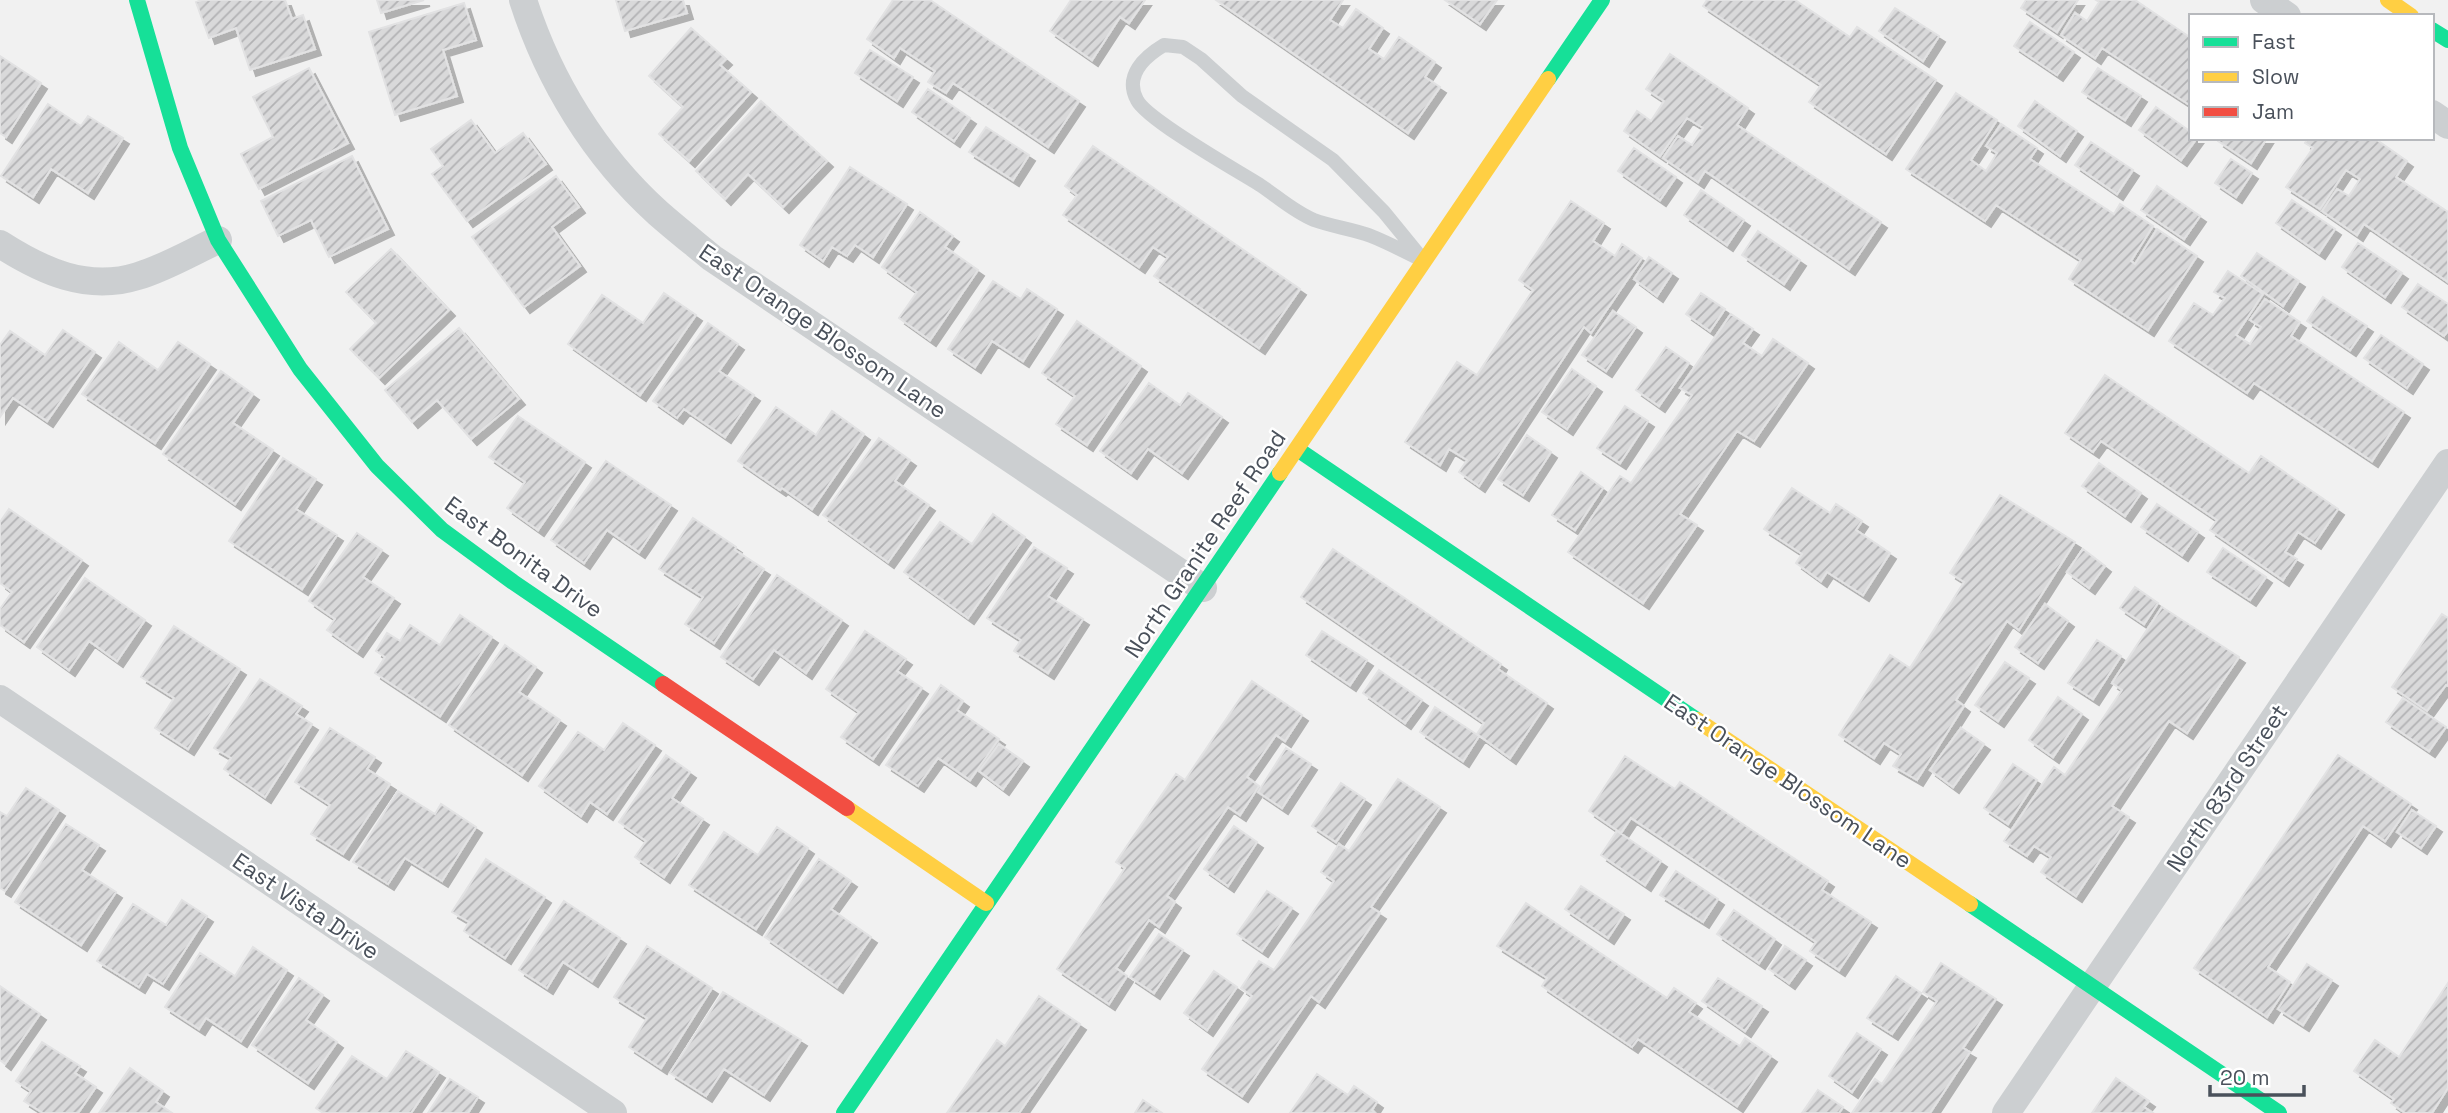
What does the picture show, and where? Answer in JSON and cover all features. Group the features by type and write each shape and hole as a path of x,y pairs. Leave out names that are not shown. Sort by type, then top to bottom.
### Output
{"street":[{"name":"East Bonita Drive","path":"137,0 180,148 218,240 300,369 377,466 442,530 513,582 986,903"},
{"name":"East Orange Blossom Lane","path":"523,0 532,29 555,82 620,175 657,212 712,258 1203,588"},
{"name":"North Granite Reef Road","path":"844,1113 1602,0"},
{"path":"2264,0 2284,14"},
{"path":"2388,0 2408,14"},
{"path":"0,243 29,263 67,278 100,281 137,277 218,240"},
{"name":"East Orange Blossom Lane","path":"1297,449 2279,1113"},
{"name":"North 83rd Street","path":"2006,1113 2448,463"},
{"name":"East Vista Drive","path":"0,699 612,1113"}],"lane":[{"path":"1164,45 1183,47 1201,59 1242,96 1333,160 1384,212 1424,261 1371,235 1313,219 1153,117 1137,102 1133,90 1132,78 1140,63 1164,45"}],"building":[{"path":"285,0 292,19 303,15 315,49 250,70 236,28 209,38 196,2"},
{"path":"377,0 424,0 381,13"},
{"path":"616,0 683,0 687,13 625,31"},
{"path":"893,0 930,0 1079,101 1048,147 953,83 946,93 928,82 935,71 900,48 894,58 867,39"},
{"path":"1071,0 1145,0 1129,23 1120,17 1092,60 1050,31"},
{"path":"1216,0 1343,0 1330,20 1343,28 1356,9 1383,28 1369,49 1384,59 1399,37 1435,62 1425,77 1440,87 1408,133"},
{"path":"1445,0 1497,0 1480,24"},
{"path":"1707,0 1795,0 1850,37 1857,27 1936,80 1886,154 1809,102 1821,85 1703,6"},
{"path":"2026,0 2078,0 2057,32 2021,8"},
{"path":"2096,0 2135,0 2189,37 2189,105 2102,48 2095,58 2061,35 2075,13 2087,21 2099,2"},
{"path":"464,3 476,40 443,50 457,96 395,115 369,32"},
{"path":"1895,8 1939,36 1923,61 1879,31"},
{"path":"2030,22 2074,52 2057,75 2014,46"},
{"path":"691,28 726,59 720,65 751,92 689,161 659,134 683,107 649,76"},
{"path":"870,50 913,77 897,101 855,73"},
{"path":"1670,54 1748,108 1737,125 1881,222 1849,269 1705,171 1698,182 1663,158 1678,136 1692,145 1703,128 1687,118 1660,156 1624,131 1637,111 1651,121 1664,101 1646,89"},
{"path":"0,56 41,83 6,137 0,133"},
{"path":"309,68 348,143 259,189 241,154 273,137 253,97"},
{"path":"2098,68 2141,96 2125,120 2082,92"},
{"path":"928,89 970,118 954,141 912,112"},
{"path":"1956,93 1997,120 1971,160 1986,171 1997,153 1986,146 2001,124 2037,148 2030,159 2114,214 2120,204 2153,226 2131,261 2135,264 2157,229 2197,256 2148,330 2069,279 2081,260 1996,205 1985,221 1906,169"},
{"path":"761,101 827,161 783,207 748,174 725,199 696,171"},
{"path":"2035,101 2077,131 2060,156 2018,126"},
{"path":"48,104 81,126 88,116 123,138 88,193 51,169 33,197 1,176"},
{"path":"2156,107 2189,131 2189,140 2196,140 2181,160 2139,130"},
{"path":"471,120 495,153 523,133 546,164 467,221 432,174 443,166 431,149"},
{"path":"986,127 1029,155 1013,180 969,152"},
{"path":"2219,140 2266,140 2251,163"},
{"path":"2307,140 2377,140 2407,161 2396,177 2448,212 2448,282 2364,224 2357,235 2322,211 2337,189 2349,196 2360,179 2346,170 2320,209 2286,187 2313,148 2305,143"},
{"path":"2091,142 2133,170 2117,194 2075,165"},
{"path":"1093,146 1300,289 1259,348 1154,276 1168,257 1153,247 1139,267 1063,215 1077,195 1065,186"},
{"path":"1634,148 1676,177 1660,200 1618,171"},
{"path":"352,156 388,229 329,257 311,220 278,236 261,201"},
{"path":"2231,159 2252,173 2236,197 2215,183"},
{"path":"850,167 907,204 873,257 855,245 847,256 832,247 823,261 800,245"},
{"path":"556,176 579,207 552,227 580,266 524,307 472,237"},
{"path":"2157,186 2200,216 2184,239 2141,210"},
{"path":"1701,190 1744,220 1727,245 1684,215"},
{"path":"2292,200 2335,229 2319,253 2276,223"},
{"path":"1571,201 1604,223 1593,241 1615,256 1622,244 1642,258 1591,333 1584,327 1479,486 1459,472 1467,460 1449,449 1440,465 1405,442 1457,362 1477,375 1533,290 1519,280"},
{"path":"920,212 953,236 945,247 978,270 930,340 899,318 917,292 882,267"},
{"path":"1758,231 1800,260 1784,284 1742,255"},
{"path":"2358,243 2402,273 2385,297 2342,267"},
{"path":"391,249 449,310 379,378 350,349 376,323 346,292"},
{"path":"2257,253 2299,281 2283,306 2241,276"},
{"path":"1649,257 1672,273 1657,296 1634,279"},
{"path":"2228,271 2263,294 2236,335 2250,344 2261,327 2250,320 2265,299 2300,322 2291,336 2404,412 2372,461 2254,383 2247,393 2169,341 2194,303 2213,315 2225,298 2214,292"},
{"path":"993,281 1021,299 1027,289 1057,309 1023,361 992,341 975,367 948,349"},
{"path":"2418,284 2448,304 2448,331 2444,336 2402,307"},
{"path":"664,293 696,315 640,395 568,344 602,295 643,323"},
{"path":"1701,293 1725,309 1710,331 1686,314"},
{"path":"2323,297 2367,326 2350,350 2307,321"},
{"path":"1613,311 1636,327 1606,371 1582,355"},
{"path":"1731,314 1753,329 1743,343 1762,356 1773,339 1808,363 1754,441 1737,431 1680,514 1697,525 1643,603 1568,552 1620,476 1631,483 1692,395 1680,388"},
{"path":"1077,321 1141,366 1087,445 1056,424 1075,396 1042,373"},
{"path":"708,323 738,344 719,371 754,395 725,437 684,409 677,418 653,401"},
{"path":"459,328 519,399 471,439 437,400 412,422 385,390"},
{"path":"63,330 95,352 47,421 13,398 0,417 0,345 10,331 45,355"},
{"path":"2381,335 2423,364 2407,388 2364,358"},
{"path":"119,342 158,370 178,342 210,364 155,443 82,394"},
{"path":"1666,347 1689,363 1659,406 1636,390"},
{"path":"1572,369 1596,386 1567,429 1542,412"},
{"path":"221,371 253,394 233,423 273,450 235,504 163,454"},
{"path":"2105,375 2249,473 2261,456 2338,509 2315,543 2298,532 2285,552 2297,559 2283,580 2210,530 2217,520 2101,441 2093,452 2065,433"},
{"path":"1149,383 1180,405 1188,393 1222,417 1182,473 1148,449 1131,473 1100,451"},
{"path":"1625,406 1648,421 1620,463 1597,448"},
{"path":"776,407 816,435 832,411 864,434 812,509 738,461"},
{"path":"518,416 585,462 538,530 507,508 525,482 489,457"},
{"path":"1527,435 1551,452 1523,495 1498,479"},
{"path":"879,438 910,460 895,481 929,505 888,562 823,515"},
{"path":"283,458 316,479 296,509 337,535 302,589 229,541"},
{"path":"606,461 671,505 639,552 607,530 584,563 551,540"},
{"path":"2099,463 2141,493 2125,516 2082,486"},
{"path":"1581,472 1603,488 1575,530 1552,515"},
{"path":"1792,488 1830,513 1836,504 1862,521 1856,530 1890,553 1863,595 1827,572 1821,581 1796,563 1802,554 1764,529"},
{"path":"2000,495 2075,542 2019,630 2007,621 1956,700 1964,706 1917,780 1893,766 1901,754 1884,743 1874,758 1839,735 1890,655 1910,668 1964,582 1950,573"},
{"path":"2157,504 2198,532 2182,555 2141,527"},
{"path":"9,509 82,560 24,642 0,625 0,609 12,592 0,583 0,522"},
{"path":"993,514 1025,537 968,618 904,572 940,522 972,544"},
{"path":"693,518 764,569 714,643 685,624 703,597 659,569"},
{"path":"357,533 382,550 363,577 394,598 357,651 327,630 335,619 309,601"},
{"path":"1034,547 1067,568 1048,596 1083,619 1048,673 1014,651 1021,640 987,618"},
{"path":"2223,548 2266,577 2250,600 2207,572"},
{"path":"1333,549 1501,664 1498,669 1547,703 1510,758 1477,734 1484,723 1301,597"},
{"path":"2083,549 2105,566 2089,588 2067,572"},
{"path":"777,575 842,620 806,673 774,650 753,679 721,657"},
{"path":"85,578 145,620 117,661 89,641 69,670 37,647"},
{"path":"2135,587 2158,603 2144,624 2120,608"},
{"path":"2045,604 2068,621 2038,663 2015,647"},
{"path":"2162,607 2239,657 2187,733 2169,721 2112,806 2129,817 2076,896 2041,872 2051,857 2034,846 2027,856 2004,841 2054,767 2065,775 2122,690 2112,683"},
{"path":"2442,614 2448,618 2448,686 2446,685 2427,711 2392,687"},
{"path":"460,615 492,637 440,716 375,673 385,657 376,651 387,633 400,641 410,625 440,645"},
{"path":"174,626 240,669 188,749 155,728 174,698 141,677"},
{"path":"865,631 906,659 897,671 922,688 873,759 841,737 859,712 826,689"},
{"path":"1322,631 1367,660 1350,685 1306,655"},
{"path":"2097,640 2121,656 2093,699 2068,683"},
{"path":"505,645 536,667 519,692 560,720 522,775 449,725"},
{"path":"2005,662 2029,678 1998,721 1975,705"},
{"path":"1379,670 1422,700 1405,723 1363,693"},
{"path":"260,679 302,706 296,714 312,724 265,797 224,769 231,758 214,748"},
{"path":"1252,681 1302,715 1285,741 1276,735 1247,777 1259,786 1240,815 1228,807 1167,896 1175,902 1159,927 1149,920 1116,968 1127,976 1109,1004 1057,969 1125,868 1116,862 1176,774 1185,780"},
{"path":"941,685 963,701 957,710 999,739 970,780 938,758 918,786 886,765"},
{"path":"2058,697 2082,714 2053,757 2029,740"},
{"path":"2403,698 2446,727 2429,751 2386,722"},
{"path":"1435,707 1479,736 1463,761 1420,732"},
{"path":"623,723 655,745 607,814 590,802 581,816 539,786 578,732 604,750"},
{"path":"330,728 375,757 367,769 390,784 343,854 311,834 330,805 295,782"},
{"path":"1961,728 1984,744 1953,787 1930,770"},
{"path":"999,744 1023,761 1003,789 979,771"},
{"path":"1286,748 1311,764 1282,808 1258,792"},
{"path":"666,755 690,772 672,798 703,819 664,877 635,857 646,841 619,822"},
{"path":"2338,755 2411,804 2385,841 2363,826 2268,967 2290,982 2267,1017 2194,968"},
{"path":"1625,756 1675,789 1680,782 1828,881 1822,890 1871,922 1839,970 1810,951 1816,942 1631,818 1621,833 1589,811"},
{"path":"2013,764 2037,780 2008,824 1984,808"},
{"path":"1398,779 1440,807 1371,907 1380,913 1319,1002 1311,996 1242,1096 1202,1069 1252,996 1241,988 1259,961 1274,970 1334,881 1321,872 1339,844 1349,851"},
{"path":"1341,783 1365,799 1336,842 1312,826"},
{"path":"26,788 59,810 5,891 0,888 0,812 7,816"},
{"path":"398,791 435,814 441,804 476,827 442,881 405,858 388,884 353,862"},
{"path":"2412,810 2436,826 2421,848 2397,832"},
{"path":"66,824 99,845 82,870 116,892 81,945 15,902"},
{"path":"1234,826 1257,842 1228,886 1204,869"},
{"path":"777,827 808,848 756,929 689,885 724,832 758,855"},
{"path":"1617,831 1661,861 1645,885 1601,855"},
{"path":"486,859 545,897 505,958 464,931 469,922 452,912"},
{"path":"819,859 851,881 831,909 871,937 837,987 765,937"},
{"path":"1676,871 1718,899 1703,922 1660,895"},
{"path":"1581,886 1624,914 1608,938 1565,909"},
{"path":"1267,891 1292,908 1262,951 1237,934"},
{"path":"182,900 207,916 163,984 147,974 139,987 97,961 133,904 166,925"},
{"path":"564,901 620,938 592,981 563,962 547,988 519,970"},
{"path":"1526,903 1667,998 1674,988 1696,1003 1689,1012 1740,1046 1745,1038 1771,1056 1737,1106 1638,1039 1632,1047 1542,986 1547,978 1497,946"},
{"path":"1734,910 1775,939 1759,963 1717,934"},
{"path":"1159,934 1183,950 1154,993 1130,977"},
{"path":"647,946 712,988 661,1068 629,1047 647,1018 614,997"},
{"path":"1785,946 1806,960 1789,983 1769,969"},
{"path":"253,947 287,970 241,1041 206,1018 199,1029 165,1007 200,953 235,976"},
{"path":"1941,963 1996,999 1963,1048 1970,1052 1930,1113 1852,1113 1875,1079 1882,1084 1937,1001 1923,992"},
{"path":"2307,964 2332,980 2303,1025 2278,1009"},
{"path":"1214,971 1237,987 1207,1030 1184,1013"},
{"path":"1896,976 1921,993 1892,1034 1867,1018"},
{"path":"299,978 323,995 306,1020 337,1042 308,1083 252,1045"},
{"path":"1718,978 1762,1006 1745,1031 1702,1001"},
{"path":"2448,983 2448,1088 2432,1113 2405,1113 2391,1103 2394,1099 2354,1071 2375,1040 2399,1057"},
{"path":"0,986 40,1014 5,1064 0,1060"},
{"path":"723,992 801,1040 764,1095 724,1069 706,1096 670,1073"},
{"path":"1039,996 1080,1024 1019,1113 947,1113 997,1040 1005,1046"},
{"path":"1857,1033 1881,1049 1852,1092 1829,1076"},
{"path":"42,1042 80,1066 75,1073 96,1087 78,1113 43,1113 24,1101 31,1091 16,1081"},
{"path":"406,1051 439,1072 411,1113 323,1113 316,1108 352,1056 387,1079"},
{"path":"130,1068 163,1091 156,1102 172,1113 99,1113"},
{"path":"1317,1074 1348,1095 1354,1086 1377,1102 1372,1110 1375,1113 1290,1113"},
{"path":"2116,1078 2149,1101 2144,1107 2153,1113 2092,1113"},
{"path":"450,1079 478,1097 468,1113 428,1113"},
{"path":"1818,1090 1843,1107 1839,1113 1802,1113"},
{"path":"1143,1100 1162,1113 1135,1113"}],"traffic: fast":[{"path":"137,0 180,148 218,240 300,369 377,466 442,530 663,684"},
{"path":"1548,79 1602,0"},
{"path":"2434,31 2448,40"},
{"path":"1297,449 1697,720"},
{"path":"844,1113 1280,473"},
{"path":"1970,904 2279,1113"}],"traffic: slow":[{"path":"2388,0 2408,14"},
{"path":"1280,473 1548,79"},
{"path":"1697,720 1970,904"},
{"path":"847,808 986,903"}],"traffic: jam":[{"path":"663,684 847,808"}]}
